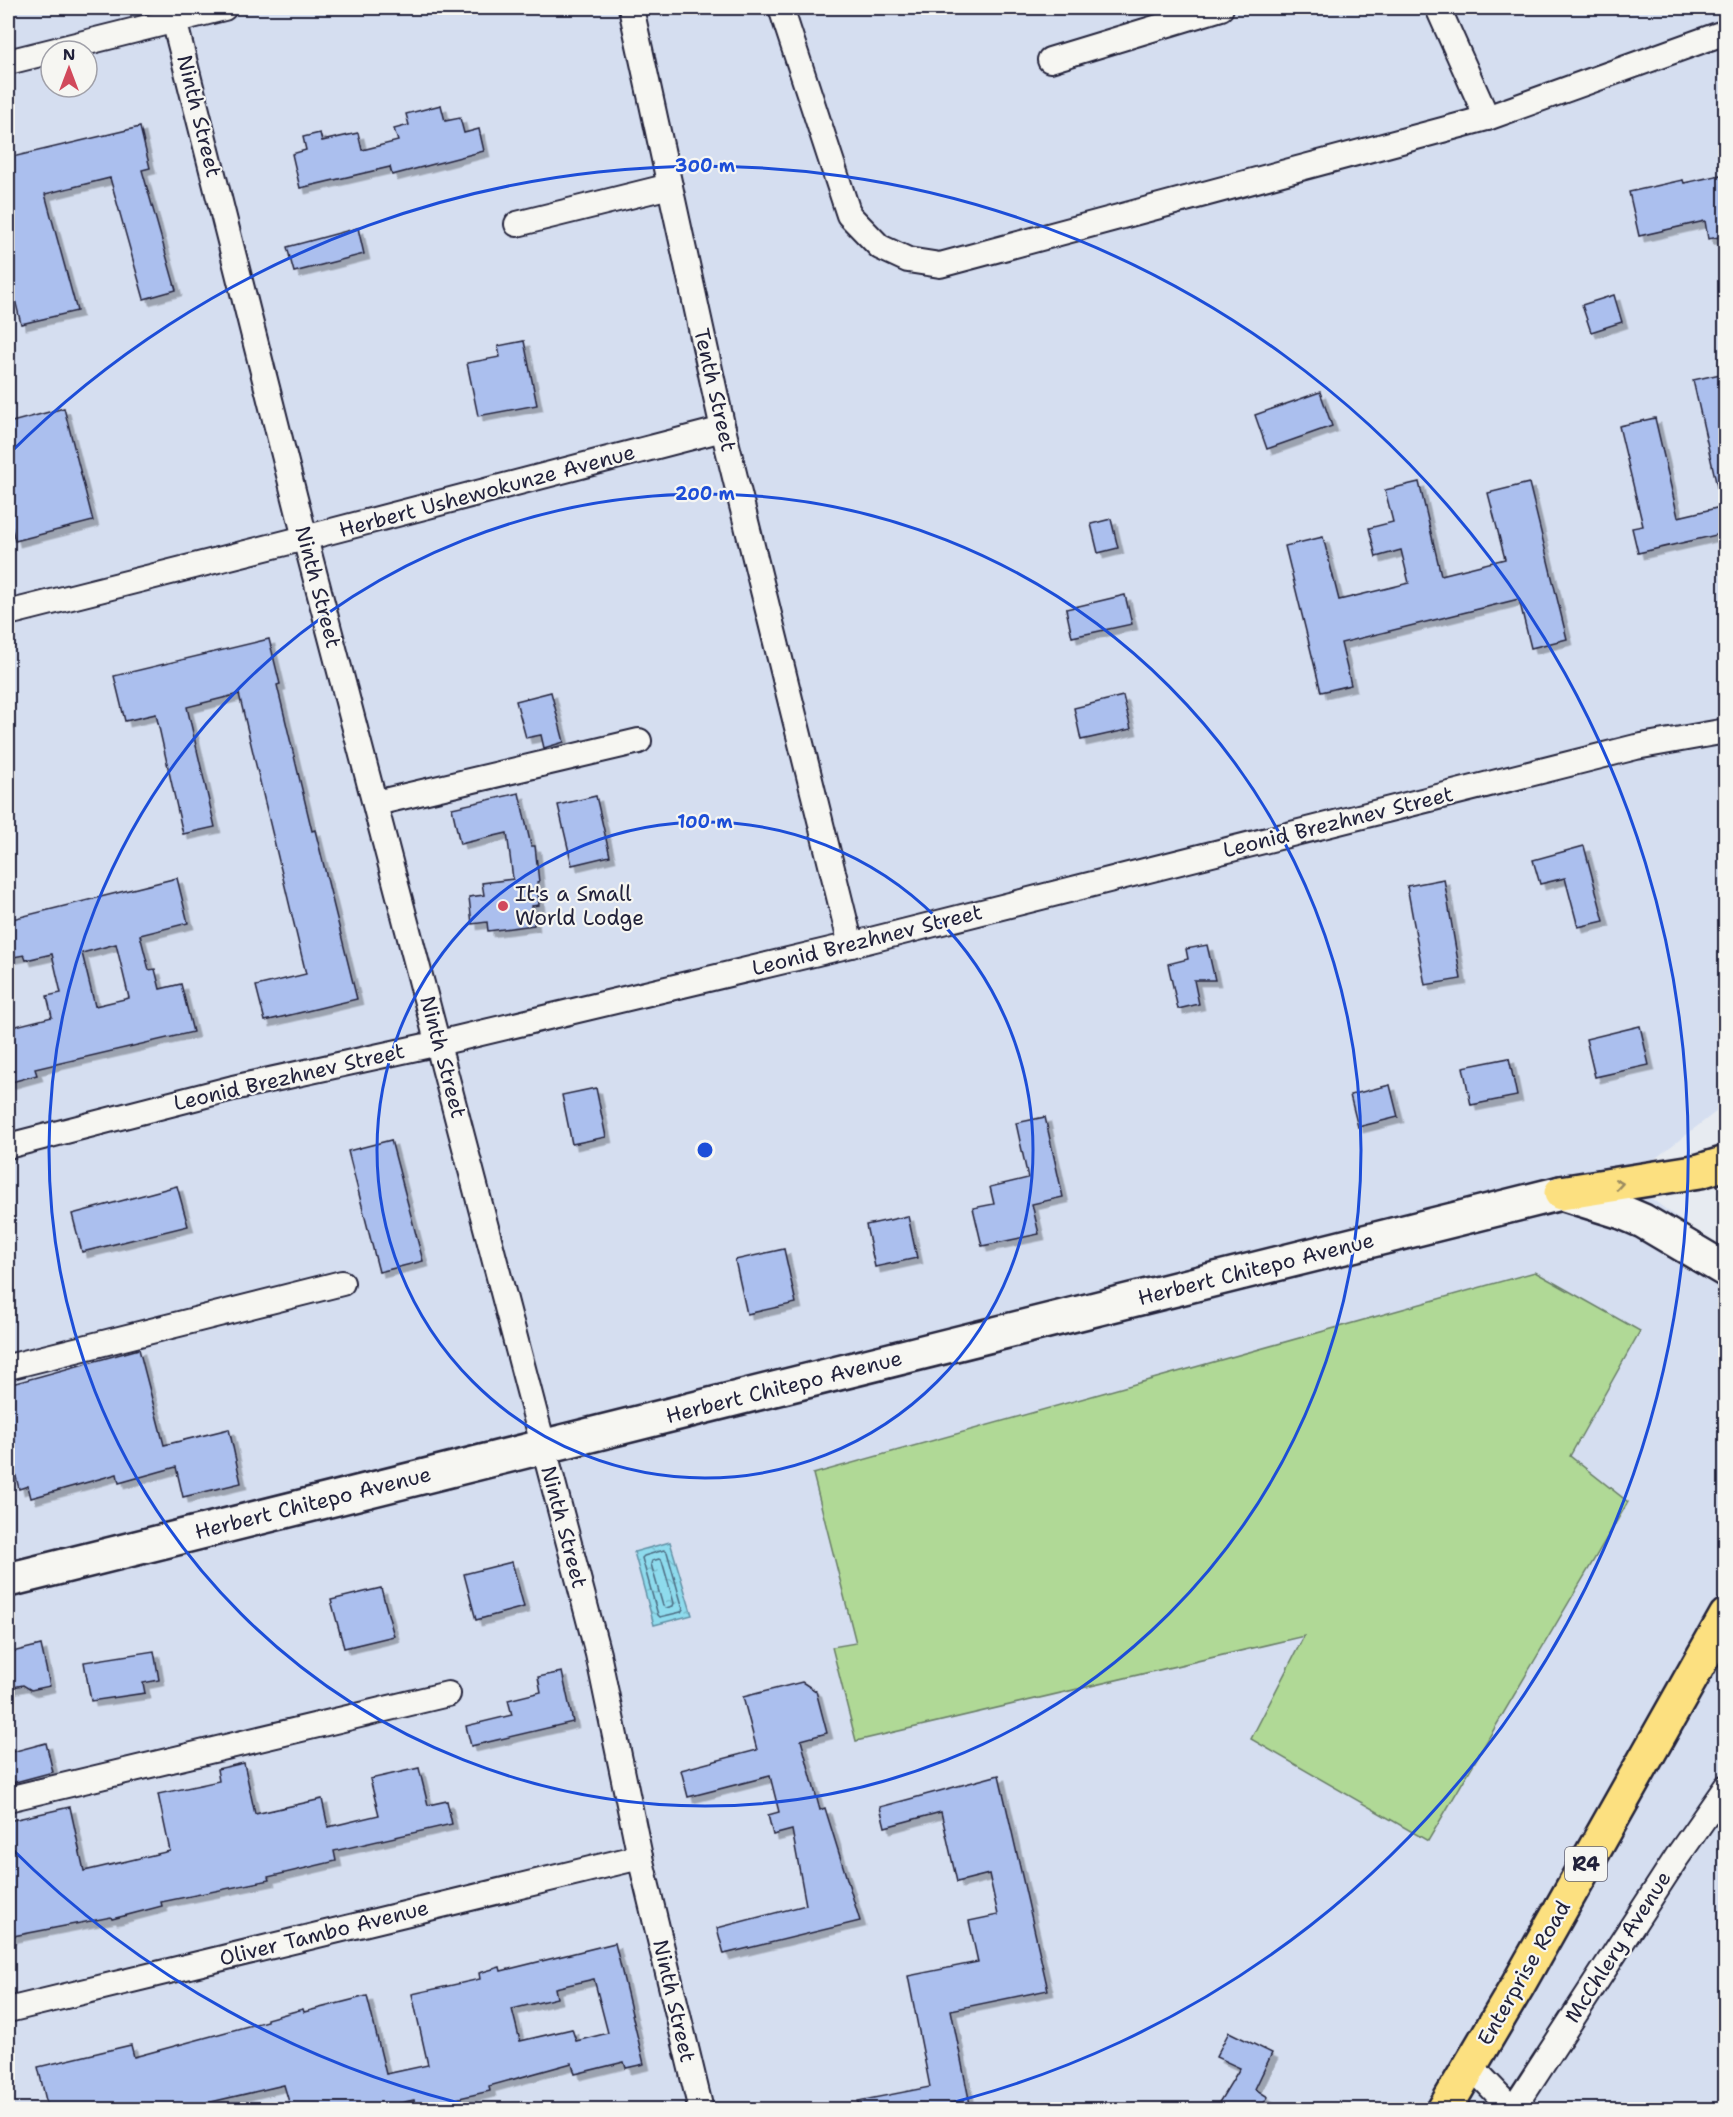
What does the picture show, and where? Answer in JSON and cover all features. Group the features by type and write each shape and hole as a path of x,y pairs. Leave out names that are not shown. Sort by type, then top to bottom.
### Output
{"highway":[{"path":"1561,1193 1700,1170 1725,1163"},
{"name":"Enterprise Road","path":"1444,2109 1518,1985 1725,1616"}],"main road":[{"name":"Herbert Chitepo Avenue","path":"8,1580 1561,1193"},
{"path":"1561,1193 1644,1221 1725,1270"}],"street":[{"path":"8,62 173,13 224,8"},
{"name":"Tenth Street","path":"631,8 723,429 851,945"},
{"path":"781,8 849,215 880,247 908,260 940,265 1487,118 1725,32"},
{"path":"1050,60 1221,8"},
{"path":"1438,8 1487,118"},
{"name":"Ninth Street","path":"173,13 305,538 598,1654 640,1857 700,2109"},
{"path":"517,224 670,186"},
{"name":"Herbert Ushewokunze Avenue","path":"8,613 723,429"},
{"name":"Leonid Brezhnev Street","path":"8,1146 233,1088 439,1043 851,945 1636,747 1725,731"},
{"path":"376,803 639,741"},
{"path":"8,1367 342,1283"},
{"path":"8,1799 448,1694"},
{"name":"McChlery Avenue","path":"1513,2109 1725,1787"},
{"name":"Oliver Tambo Avenue","path":"8,2010 640,1857"},
{"path":"1470,2065 1513,2109"}],"shaded area":[{"path":"8,8 1725,8 1725,1105 1627,1180 1725,1254 1725,2109 8,2110"}],"green space":[{"path":"1535,1272 1640,1331 1570,1456 1628,1502 1428,1841 1251,1739 1304,1636 856,1741 832,1647 856,1643 813,1474"}],"water":[{"path":"670,1542 692,1615 654,1625 634,1552"}],"building":[{"path":"441,105 445,121 460,118 464,133 479,129 484,151 392,175 390,167 300,188 292,154 306,150 303,137 320,133 322,141 358,133 362,150 398,141 394,129 409,125 406,114"},
{"path":"140,127 150,168 142,170 176,290 144,299 110,178 45,194 77,311 21,324 8,271 8,158"},
{"path":"1725,174 1725,236 1708,239 1705,221 1639,236 1629,192 1683,180 1684,183"},
{"path":"358,228 364,254 294,272 287,247"},
{"path":"1614,295 1622,322 1591,332 1582,305"},
{"path":"524,341 537,405 478,416 467,363 500,357 498,346"},
{"path":"1725,373 1725,490 1718,491 1693,380"},
{"path":"1320,392 1332,426 1267,449 1255,415"},
{"path":"64,408 93,521 15,541 8,513 8,423"},
{"path":"1655,418 1678,517 1725,506 1725,533 1638,553 1632,528 1643,526 1619,426"},
{"path":"1419,482 1441,575 1505,559 1488,493 1529,483 1567,639 1531,648 1519,599 1341,643 1351,685 1321,692 1285,546 1323,537 1339,600 1409,583 1401,550 1376,557 1369,528 1393,522 1385,490"},
{"path":"1111,519 1118,548 1098,553 1091,524"},
{"path":"1125,595 1132,624 1072,637 1066,609"},
{"path":"269,639 280,684 277,685 312,831 315,830 357,999 265,1021 256,986 306,974 239,694 187,707 215,827 183,834 156,714 125,721 114,676"},
{"path":"551,692 564,742 544,748 541,735 526,738 516,701"},
{"path":"1123,696 1131,729 1081,740 1074,708"},
{"path":"519,793 531,846 535,846 539,905 532,906 534,925 488,931 487,922 472,924 469,897 484,895 482,883 513,879 507,833 460,844 452,808"},
{"path":"596,796 610,856 572,865 558,805"},
{"path":"1584,846 1604,921 1578,927 1565,878 1540,884 1533,860"},
{"path":"177,878 188,923 140,935 149,970 155,969 160,989 181,984 193,1032 35,1069 37,1075 8,1083 8,1028 52,1017 47,996 61,993 52,954 26,960 24,955 8,958 8,920","holes":["116,944 129,998 95,1006 82,953"]},
{"path":"1444,879 1461,979 1425,985 1407,886"},
{"path":"1207,945 1215,980 1194,980 1199,1004 1178,1009 1168,964 1188,959 1186,949"},
{"path":"1640,1026 1649,1065 1595,1077 1586,1039"},
{"path":"1509,1058 1517,1096 1471,1105 1463,1067"},
{"path":"1390,1085 1398,1117 1358,1127 1350,1095"},
{"path":"596,1088 606,1137 572,1144 562,1095"},
{"path":"1045,1117 1063,1197 1032,1204 1039,1234 982,1246 973,1208 994,1204 990,1187 1028,1178 1016,1123"},
{"path":"391,1140 423,1261 379,1272 348,1151"},
{"path":"177,1186 188,1226 82,1252 72,1214"},
{"path":"908,1216 917,1258 875,1267 866,1225"},
{"path":"784,1249 796,1303 747,1314 735,1260"},
{"path":"139,1349 164,1445 229,1429 241,1483 183,1497 176,1467 119,1483 117,1474 31,1498 28,1486 19,1489 8,1444 8,1385"},
{"path":"512,1562 524,1607 476,1620 464,1574"},
{"path":"381,1588 394,1636 344,1648 331,1600"},
{"path":"41,1645 50,1686 31,1690 23,1685 8,1688 8,1653"},
{"path":"154,1651 159,1680 143,1683 145,1693 91,1701 84,1662"},
{"path":"562,1672 573,1722 471,1746 466,1726 512,1715 508,1700 541,1692 538,1677"},
{"path":"802,1682 816,1691 827,1733 801,1740 820,1810 825,1808 860,1921 724,1954 717,1928 806,1905 792,1830 773,1835 768,1815 779,1812 770,1776 688,1797 681,1770 757,1750 743,1697"},
{"path":"46,1743 53,1772 8,1784 8,1753"},
{"path":"244,1763 255,1814 322,1799 328,1827 379,1815 370,1779 419,1768 428,1805 447,1801 452,1824 334,1851 336,1861 268,1877 269,1880 161,1902 162,1906 112,1919 111,1917 8,1937 8,1821 70,1807 84,1871 170,1851 158,1794 219,1781 217,1769"},
{"path":"999,1775 1048,1990 951,2010 971,2109 859,2109 858,2101 930,2087 908,1976 978,1962 969,1921 998,1915 989,1874 957,1882 941,1812 885,1827 880,1807"},
{"path":"615,1943 644,2064 626,2068 624,2062 575,2074 572,2063 489,2086 490,2091 416,2108 414,2100 374,2109 291,2109 284,2085 181,2109 48,2109 38,2067 131,2045 134,2057 303,2009 304,2012 367,1996 386,2074 428,2065 412,1994 480,1979 479,1973 500,1967 501,1971","holes":["594,1979 608,2033 576,2041 572,2029 520,2041 512,2009 557,1998 555,1988"]},
{"path":"1229,2032 1272,2053 1255,2089 1268,2097 1260,2109 1215,2109 1240,2068 1216,2057"}],"place":[{"name":"It's a Small World Lodge","path":"503,906"}]}
